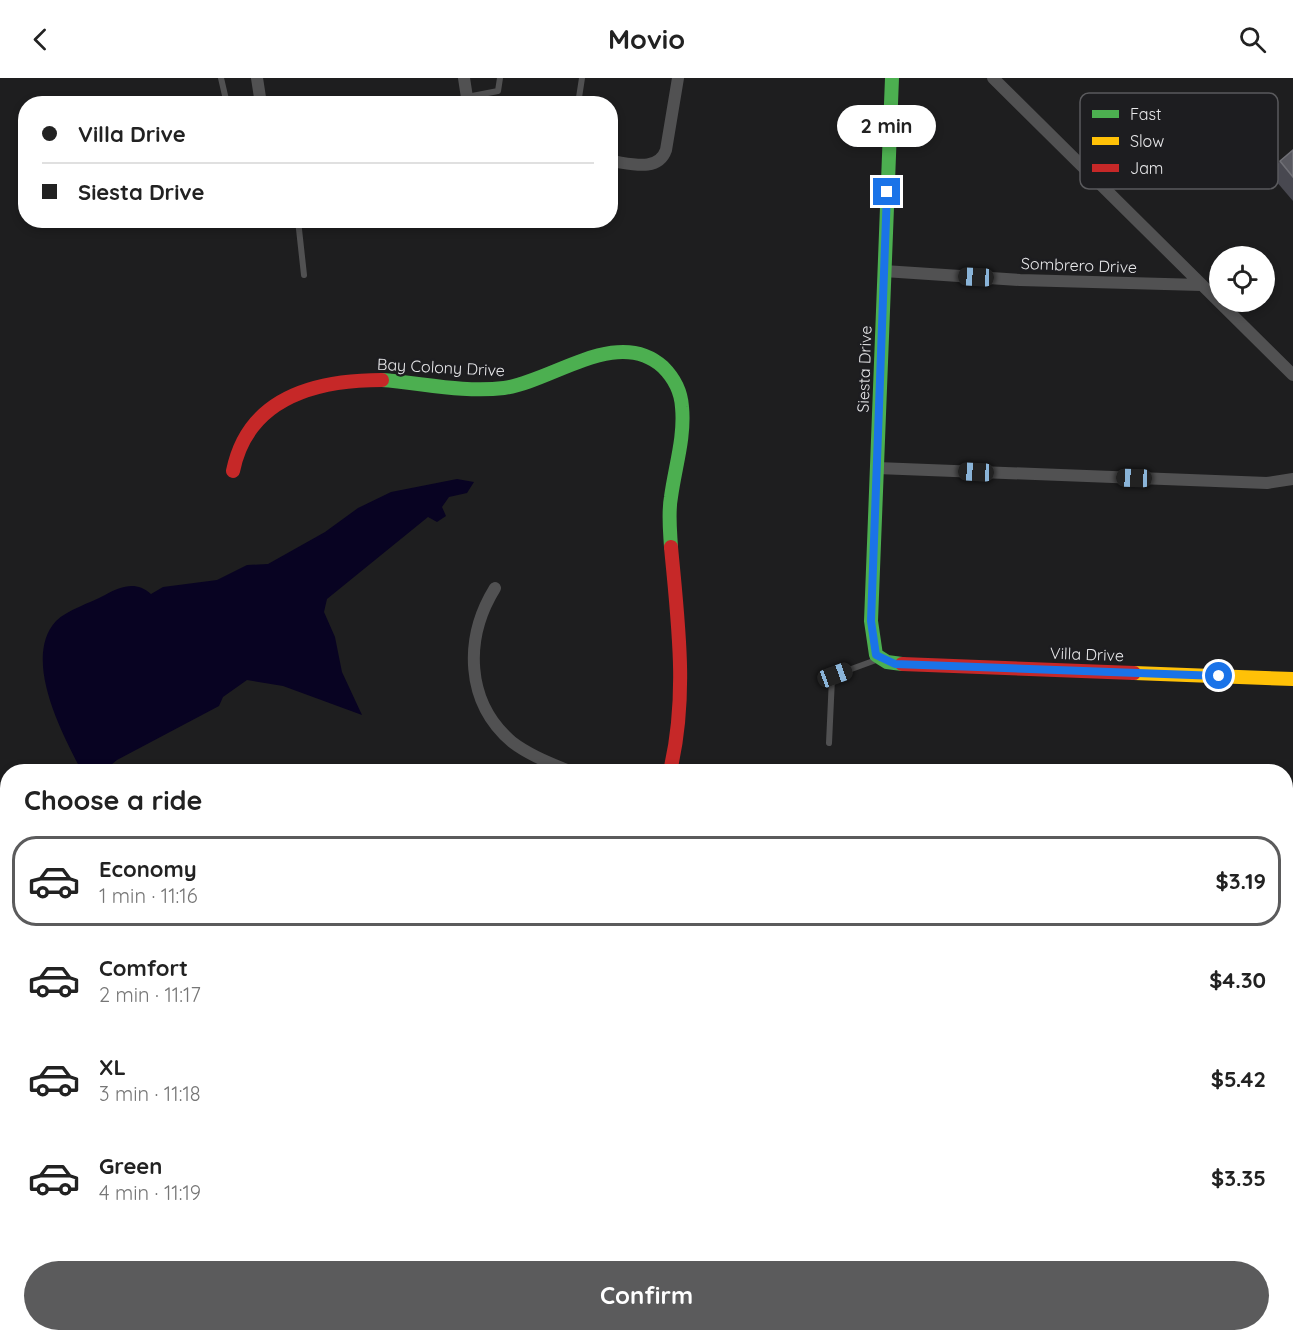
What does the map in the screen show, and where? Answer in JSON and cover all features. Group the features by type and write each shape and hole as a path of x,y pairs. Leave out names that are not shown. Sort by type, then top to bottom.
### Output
{"street":[{"path":"257,78 260,96"},
{"path":"464,78 466,96"},
{"path":"618,162 653,164 664,155 678,78"},
{"name":"Siesta Drive","path":"880,659 873,645 871,634 892,78"},
{"path":"993,78 1080,165"},
{"path":"1105,189 1293,375"},
{"name":"Sombrero Drive","path":"884,271 1020,280 1201,285"},
{"name":"Bay Colony Drive","path":"233,471 240,445 255,423 290,396 320,383 353,379 504,388 539,381 602,354 616,351 646,356 659,363 679,388 683,412 669,512 683,692 679,735 672,764"},
{"path":"877,468 1267,483 1293,479"},
{"path":"495,588 480,618 474,642 473,668 479,694 492,719 512,742 552,764"},
{"name":"Villa Drive","path":"880,659 895,664 914,665 1293,679"}],"lane":[{"path":"221,78 225,96"},
{"path":"481,96 498,91 500,78"},
{"path":"579,96 582,78"},
{"path":"299,228 304,275"},
{"path":"829,743 832,678 880,659"}],"shaded area":[{"path":"457,479 474,482 467,493 449,497 442,507 446,516 437,522 428,517 327,599 324,612 335,637 342,672 362,715 283,686 247,680 223,697 219,706 112,764 78,764 56,716 44,675 43,655 47,637 56,621 66,613 123,587 140,587 151,594 163,587 217,580 247,565 268,564 325,532 358,508 391,492"}],"building":[{"path":"1293,150 1293,177 1280,161"}],"traffic: fast":[{"path":"892,78 871,621 876,655 887,662 902,664"},
{"path":"382,380 458,388 504,388 606,354 626,352 645,356 663,367 676,385 681,401 683,418 681,441 670,509 671,547"}],"traffic: slow":[{"path":"1134,673 1293,679"}],"traffic: jam":[{"path":"233,471 241,446 253,426 269,410 288,398 310,389 333,384 382,380"},
{"path":"671,547 680,659 679,715 671,764"},
{"path":"902,664 1134,673"}],"route":[{"path":"887,192 871,621 871,634 876,655 880,659 895,664 1219,676"}]}
